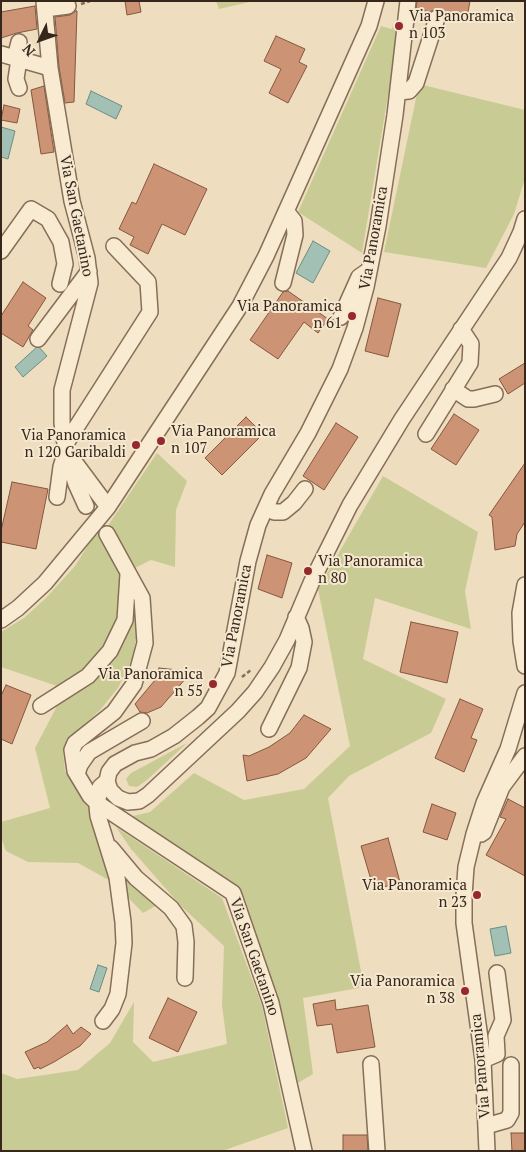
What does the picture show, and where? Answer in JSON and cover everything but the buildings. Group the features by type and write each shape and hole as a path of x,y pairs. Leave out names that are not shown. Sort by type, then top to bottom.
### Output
{"street":[{"path":"1,620 18,608 46,583 108,507 240,306 266,256 369,26 376,1"},
{"name":"Via Panoramica","path":"107,781 109,772 115,764 135,753 152,749 174,736 208,708 227,673 248,561 258,525 308,434 340,369 355,328 378,226 398,92 408,1"},
{"path":"45,5 68,6"},
{"name":"Via San Gaetanino","path":"45,5 50,68 72,201 87,258 90,283 62,390 62,424 66,448 76,484 86,506"},
{"path":"398,92 409,91 416,83 437,18"},
{"path":"18,42 12,57 19,88"},
{"path":"12,57 50,68"},
{"path":"1,252 31,210 40,214 48,219 61,242 65,264 60,284"},
{"path":"283,283 295,235 294,221 286,211"},
{"path":"97,803 100,787 107,781 110,790 118,798 128,802 139,801 148,795 238,711 255,692 272,667 350,506 402,419 509,258 525,220"},
{"path":"56,496 66,448 150,312 148,282 114,246"},
{"path":"341,317 359,277 369,270"},
{"path":"38,339 89,271"},
{"path":"426,434 470,363 471,344 462,329"},
{"path":"453,390 474,399 496,394"},
{"name":"Via San Gaetanino","path":"66,448 108,507"},
{"path":"267,507 274,512 283,512 294,503 305,489"},
{"name":"Via San Gaetanino","path":"107,534 142,598 144,643 134,684 114,712 75,743 72,750 72,760 77,774 90,796 97,803 233,893 271,1003 304,1151"},
{"path":"41,706 88,676 110,651 125,620 128,573"},
{"path":"525,585 520,613 521,641 525,666"},
{"path":"269,729 299,668 304,642 296,617"},
{"name":"Via Panoramica","path":"487,1151 482,1060 464,923 466,867 484,803 508,749 525,693"},
{"path":"77,774 80,765 89,752 142,721"},
{"path":"473,838 484,832 502,787 525,756"},
{"name":"Via San Gaetanino","path":"97,803 98,816 116,877 123,922 124,943 118,994 112,1009 103,1021"},
{"path":"107,843 136,878 171,908 184,926 186,942 185,978"},
{"path":"482,1060 497,1054 496,1036 503,1020 497,973"},
{"path":"371,1064 377,1151"},
{"path":"486,1126 507,1120 511,1113 511,1065"}],"green space":[{"path":"216,1 254,1 219,9"},
{"path":"393,24 397,24 394,76 388,95 362,253 298,212 381,26 392,29"},
{"path":"419,84 525,110 525,178 514,214 486,268 384,252"},
{"path":"157,453 187,481 176,510 175,567 151,560 135,568 109,524"},
{"path":"383,476 478,532 465,591 471,629 375,598 363,659 446,699 431,733 349,776 328,798 364,987 303,998 313,1074 296,1084 278,1002 240,889 129,817 150,812 194,773 244,800 304,789 350,746 318,589"},
{"path":"97,531 122,575 131,609 137,602 138,624 133,658 118,688 100,710 71,737 63,751 65,771 85,800 104,840 157,905 143,913 114,883 78,863 28,862 6,851 1,837 1,822 50,808 35,748 66,689 1,667 1,632 24,618 45,599 75,566"},
{"path":"187,743 147,780 137,787 129,786 126,779 131,773"},
{"path":"116,827 222,898 262,1006 288,1128 222,1151 1,1151 1,1073 17,1079 78,1070 110,1043 134,1002 133,1042 153,1062 227,1044 222,1005 224,946 181,906 131,849"}],"shaded area":[{"path":"91,91 122,106 116,119 86,104"},
{"path":"1,127 15,131 8,159 1,157"},
{"path":"313,241 330,251 313,283 296,273"},
{"path":"38,346 47,356 23,377 15,367"},
{"path":"506,926 511,953 495,956 490,929"},
{"path":"98,965 107,968 99,992 90,989"}],"place":[{"name":"Via Panoramica n 103","path":"399,26"},
{"name":"Via Panoramica n 61","path":"352,316"},
{"name":"Via Panoramica n 107","path":"161,441"},
{"name":"Via Panoramica n 120 Garibaldi","path":"136,445"},
{"name":"Via Panoramica n 80","path":"308,571"},
{"name":"Via Panoramica n 55","path":"213,684"},
{"name":"Via Panoramica n 23","path":"477,895"},
{"name":"Via Panoramica n 38","path":"465,991"}]}
